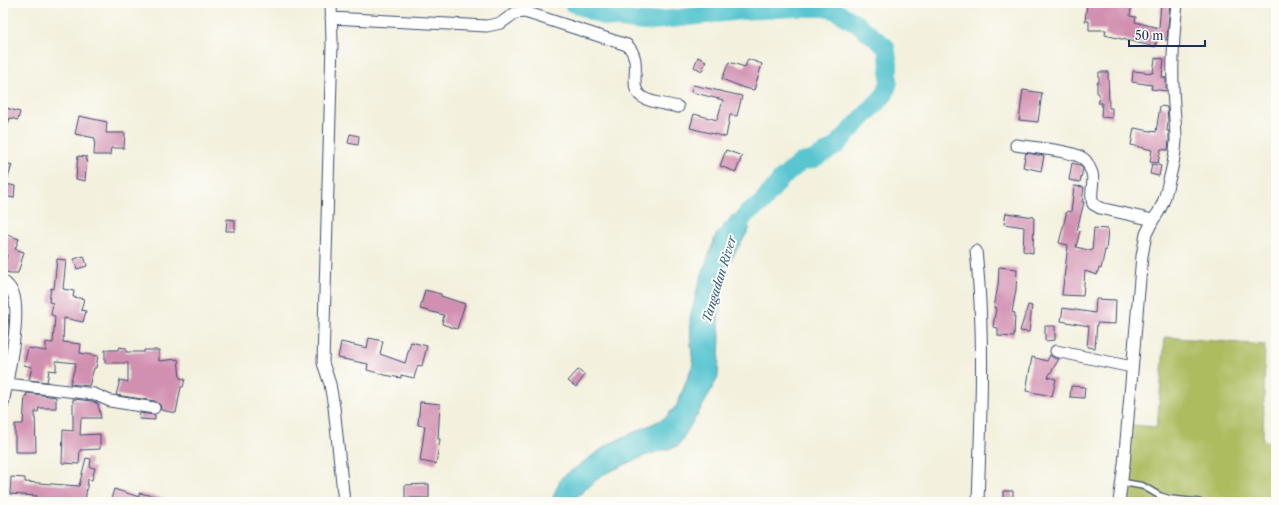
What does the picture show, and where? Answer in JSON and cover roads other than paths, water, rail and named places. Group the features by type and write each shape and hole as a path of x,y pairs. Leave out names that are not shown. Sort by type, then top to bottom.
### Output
{"street":[{"path":"331,3 332,43 323,363 330,384 334,407 344,502"},
{"path":"1119,502 1144,243 1146,234 1153,220 1161,210 1164,201 1174,158 1176,142 1173,83 1174,34 1177,3"},
{"path":"332,18 487,26 501,23 515,13 525,12 627,45 635,55 635,83 637,92 642,97 650,100 678,107"},
{"path":"1016,145 1071,154 1084,159 1087,162 1092,174 1092,204 1100,208 1153,220"},
{"path":"976,251 981,290 982,324 978,502"},
{"path":"3,281 13,294 16,311 14,334 3,404"},
{"path":"1056,351 1132,367"},
{"path":"7,384 94,394 110,401 154,408"}],"lane":[{"path":"1121,482 1143,486 1160,496 1170,499 1200,502"}],"water":[{"path":"733,215 750,228 728,264 718,315 720,336 718,377 705,402 678,446 644,456 602,475 571,502 551,502 561,478 609,444 665,418 677,405 693,364 690,319 698,286 716,235"}],"waterway":[{"name":"Tangadan River","path":"572,3 605,17 644,22 741,11 831,8 859,25 886,47 889,64 889,82 885,94 835,147 812,160 801,162 780,180 761,204 747,213 733,232 730,241"}]}
